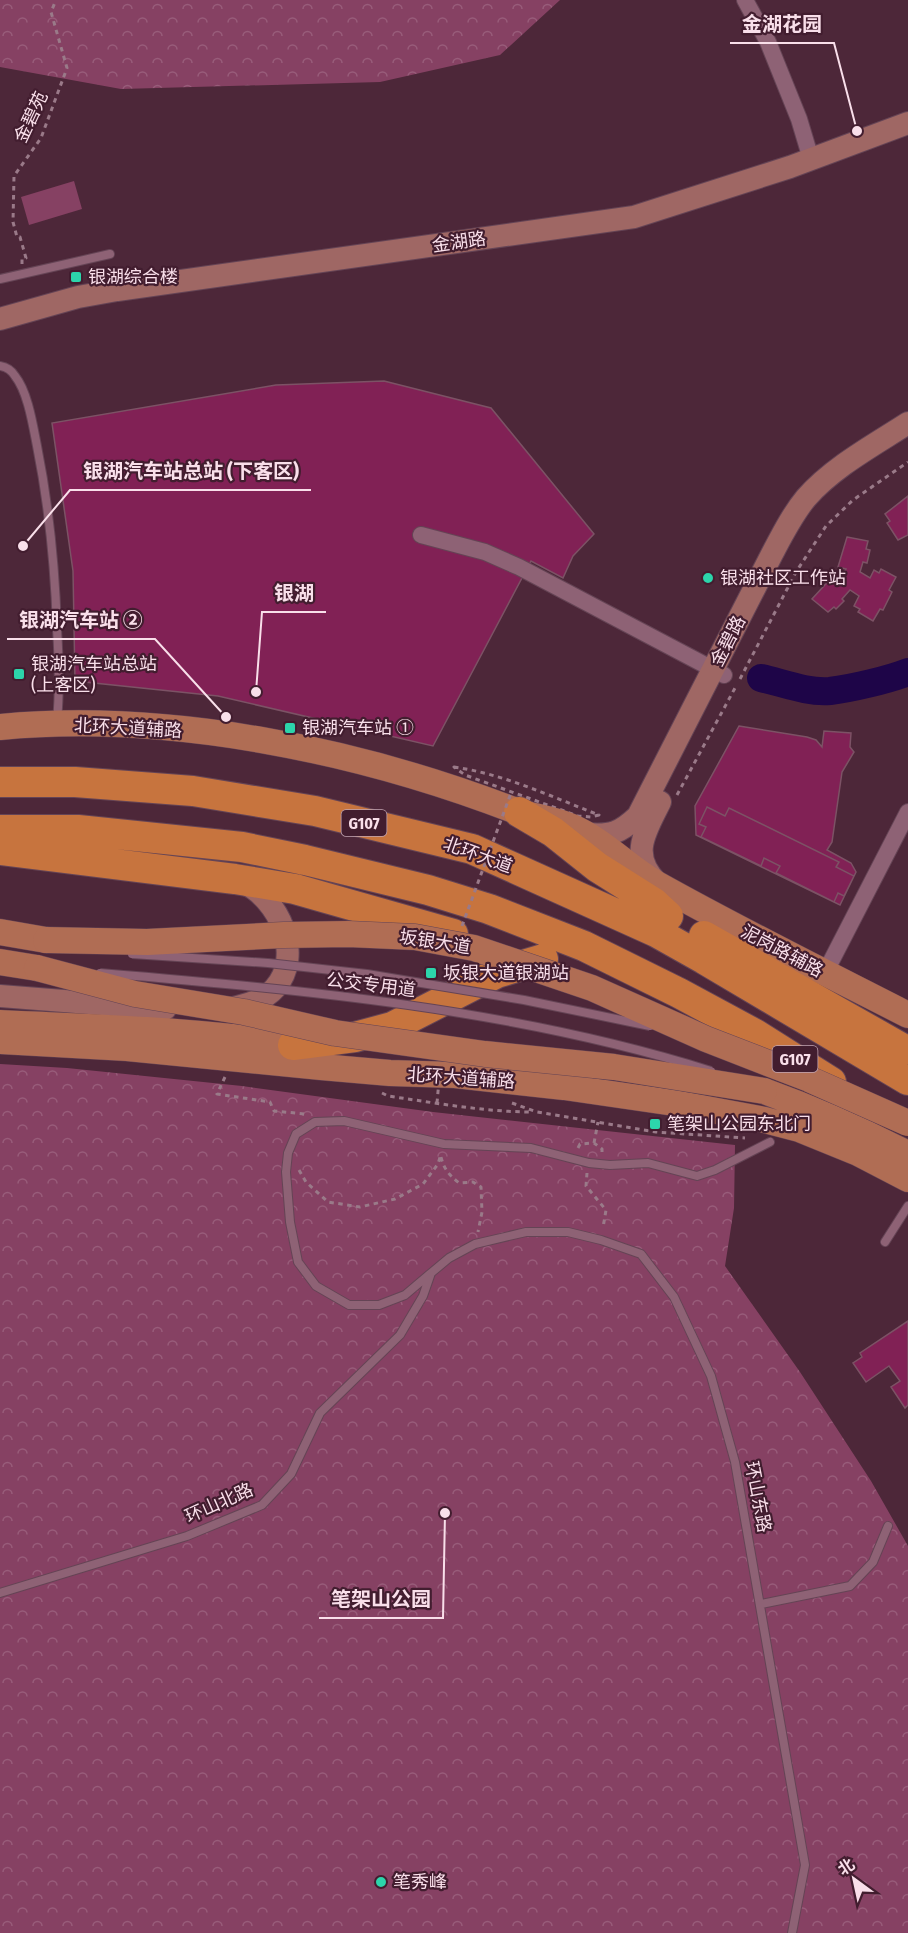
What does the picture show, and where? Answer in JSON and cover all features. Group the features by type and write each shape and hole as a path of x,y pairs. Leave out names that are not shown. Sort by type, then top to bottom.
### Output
{"highway":[{"name":"北环大道","path":"0,782 75,782 193,791 315,811 472,849 656,932 908,1080"},
{"path":"515,802 597,867 654,903 668,916"},
{"name":"G107","path":"0,830 78,830 242,847 428,890 489,909 584,946 679,993 755,1034 908,1130"},
{"path":"472,849 519,856 608,888 668,916 906,1051"},
{"path":"0,850 236,879 295,889 544,959 619,983 679,993"},
{"path":"293,1045 355,1037 392,1027 497,973 544,959"}],"main road":[{"name":"北环大道辅路","path":"0,727 100,724 180,730 291,746 515,802 570,826 583,825 634,870 658,884"},
{"name":"泥岗路辅路","path":"658,884 908,1015"},
{"name":"坂银大道","path":"0,932 45,940 147,942 348,934 383,935 445,942 506,957 564,978 706,1039 809,1079 908,1123"},
{"path":"0,962 37,968 135,994 244,1012 335,1033 474,1052 614,1067 764,1091 807,1106 908,1154"},
{"path":"0,1023 171,1030 293,1045 454,1075"},
{"name":"北环大道辅路","path":"0,1041 127,1048 344,1069 454,1075 564,1087 674,1103 765,1120 826,1139 908,1179"}],"street":[{"path":"745,0 768,42 799,119 811,159"},
{"name":"金湖路","path":"0,319 78,297 128,288 634,217 811,159 908,123"},
{"name":"金碧路","path":"658,884 643,865 641,856 645,834 789,522 808,496 844,465 908,423"},
{"name":"金碧路","path":"583,825 615,833 638,816 807,515 838,483 908,436"},
{"path":"421,535 485,552 519,567 719,672"},
{"path":"825,973 908,812"},
{"path":"0,996 202,1012 223,1011 259,999 273,990 281,980 288,954 286,938 281,923 268,902 248,885 236,879"}],"lane":[{"path":"0,279 110,254"},
{"path":"0,366 15,375 23,390 42,472 55,566 60,691 57,724"},
{"path":"45,940 110,951"},
{"name":"公交专用道","path":"121,952 268,963 368,974 614,1017 706,1039"},
{"name":"公交专用道","path":"37,968 233,984 488,1018 615,1044 730,1077 764,1091"},
{"path":"475,1244 449,1258 405,1295 378,1305 349,1305 316,1286 298,1262 290,1212 286,1172 288,1153 296,1134 315,1122 344,1121 444,1144 531,1148 589,1163 610,1165 648,1163 697,1176 715,1170 770,1142"},
{"path":"885,1242 908,1206"},
{"name":"环山东路","path":"475,1244 526,1232 568,1232 602,1240 641,1254 674,1297 711,1376 735,1462 805,1865 792,1933"},
{"name":"环山北路","path":"0,1593 187,1536 262,1505 291,1474 320,1413 400,1335 423,1296 431,1273"},
{"path":"761,1604 850,1586 873,1562 888,1526"}],"path":[{"name":"金碧苑","path":"23,273 22,259 26,258 20,237 17,237 14,222 14,176 41,138 67,68 51,12 56,0"},
{"path":"672,805 796,572 826,526 853,500 908,462"},
{"path":"454,767 473,770 508,781 599,815 591,817 583,825"},
{"path":"462,926 515,802"},
{"path":"226,1075 217,1094 270,1102 274,1111 315,1116 315,1122"},
{"path":"388,1096 514,1112 537,1112 656,1132 770,1142"},
{"path":"594,1143 598,1122"},
{"path":"580,1144 594,1143 602,1149"},
{"path":"288,1153 306,1182 328,1203 360,1207 396,1199 423,1184 438,1164 444,1144"},
{"path":"441,1156 443,1166 459,1183 473,1182 481,1187 482,1212 475,1244"},
{"path":"589,1163 586,1186 606,1210 602,1240"}],"green space":[{"path":"0,0 560,0 500,55 380,82 121,89 0,67"},
{"path":"74,181 82,209 29,225 21,197"},
{"path":"0,1064 67,1068 242,1086 433,1112 735,1145 734,1208 725,1266 800,1372 871,1481 908,1546 908,1933 0,1933"}],"building":[{"path":"384,381 491,408 594,534 573,556 563,578 531,561 433,746 218,696 75,681 73,571 52,423 276,385"},
{"path":"908,496 908,535 898,540 887,523 890,521 885,514"},
{"path":"847,537 868,541 866,549 870,550 867,563 863,562 860,572 870,578 874,570 879,573 881,569 896,577 883,610 880,609 873,621 858,612 860,609 854,606 859,596 850,590 836,609 834,607 828,612 812,599 834,575 840,580 846,569 838,567"},
{"path":"739,726 807,737 816,740 822,747 824,731 851,733 850,747 854,752 842,772 832,842 827,850 851,863 856,872 840,905 696,835 695,806"},
{"path":"707,807 725,816 729,808 839,862 836,867 854,876 844,896 838,893 834,902 776,873 780,866 764,858 761,866 701,837 706,827 699,824"},
{"path":"908,1321 908,1405 905,1408 891,1387 900,1381 889,1366 866,1382 853,1363 862,1357 860,1353"}],"waterway":[{"path":"761,678 804,689 830,691 908,672"}],"place":[{"name":"金湖花园","path":"857,131"},
{"name":"银湖综合楼","path":"76,277"},
{"name":"银湖汽车站总站 (下客区)","path":"23,546"},
{"name":"银湖社区工作站","path":"708,578"},
{"name":"银湖汽车站总站 (上客区)","path":"19,674"},
{"name":"银湖","path":"256,692"},
{"name":"银湖汽车站 ②","path":"226,717"},
{"name":"银湖汽车站 ①","path":"290,728"},
{"name":"坂银大道银湖站","path":"431,973"},
{"name":"笔架山公园东北门","path":"655,1124"},
{"name":"笔架山公园","path":"445,1513"},
{"name":"笔秀峰","path":"381,1882"}]}
